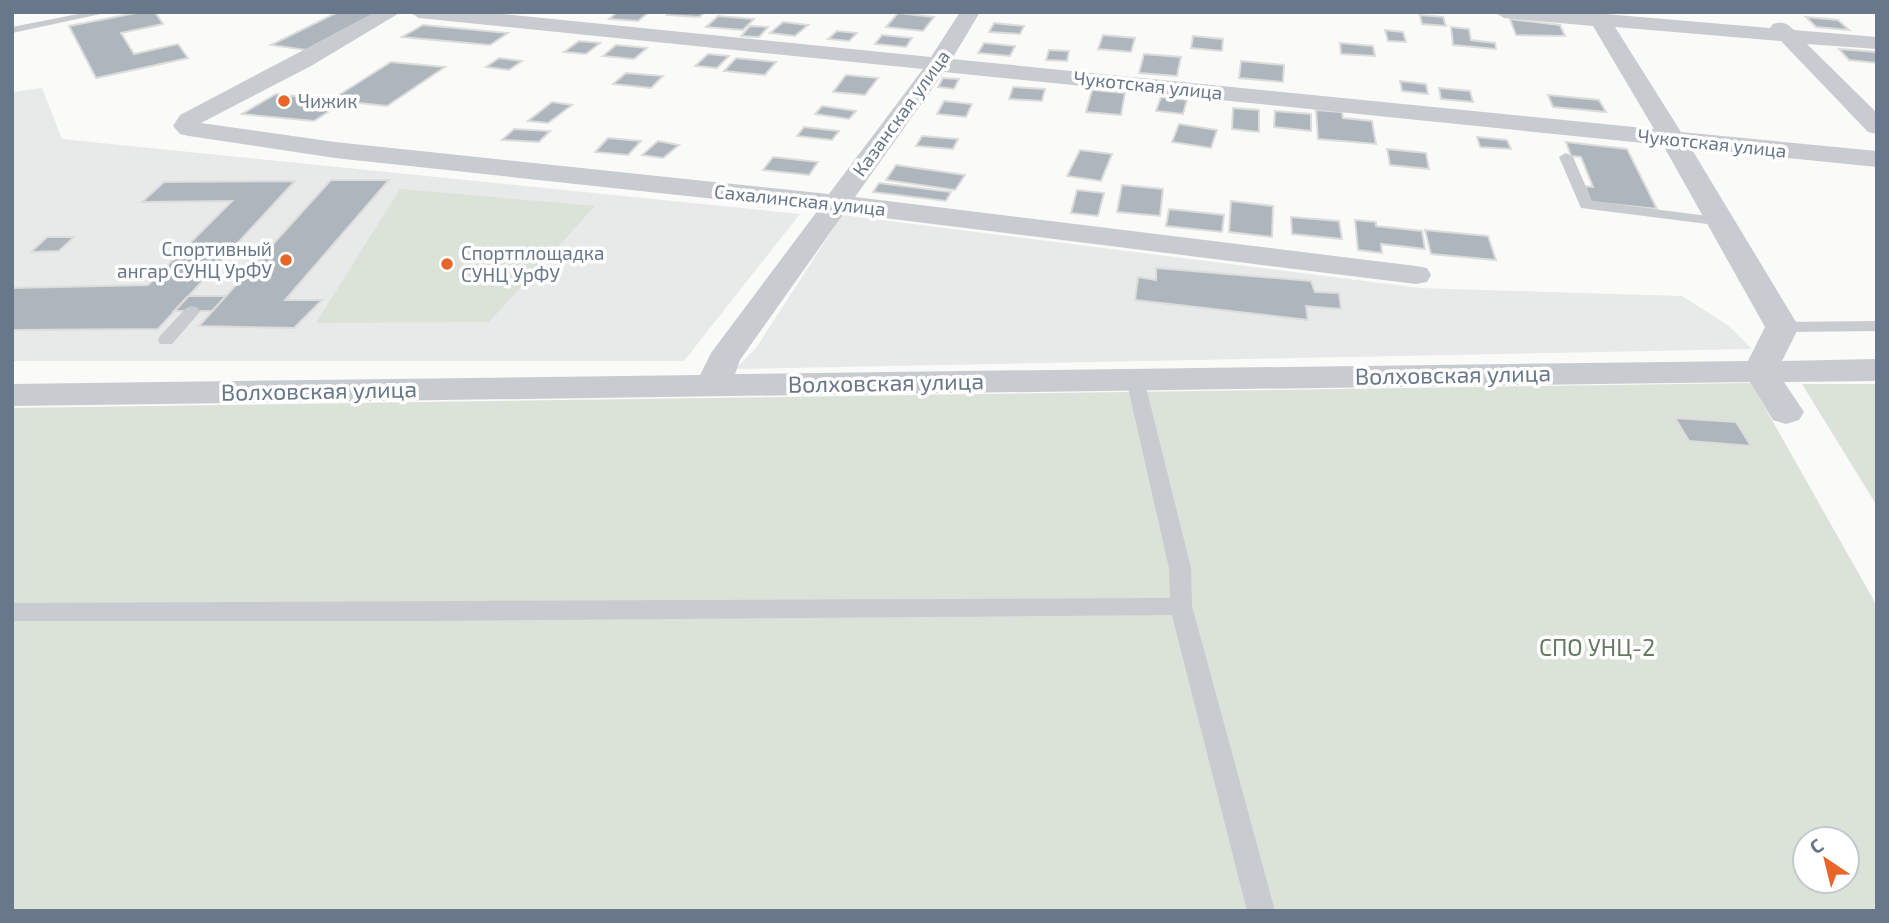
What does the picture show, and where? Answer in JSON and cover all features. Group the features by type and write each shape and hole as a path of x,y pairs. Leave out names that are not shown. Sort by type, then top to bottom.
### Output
{"street":[{"name":"Сахалинская улица","path":"391,12 189,120 185,126 189,130 335,150 835,203 1416,275"},
{"name":"Чукотская улица","path":"419,12 532,26 939,64 1877,159"},
{"name":"Казанская улица","path":"714,385 723,360 939,64 970,12"},
{"path":"1504,12 1877,43"},
{"path":"1763,12 1877,127"},
{"path":"1601,21 1723,222 1782,327 1760,371"},
{"path":"1760,371 1877,370"},
{"path":"1760,371 1786,412"},
{"name":"Волховская улица","path":"12,395 1760,371"}],"lane":[{"path":"12,30 104,12"},
{"path":"1566,157 1586,205 1723,222"},
{"path":"166,340 192,311"},
{"path":"1782,327 1877,327"},
{"path":"1135,379 1181,568 1181,606 1262,911"},
{"path":"12,612 426,612 1181,606"}],"shaded area":[{"path":"42,88 62,139 800,214 684,361 12,361 12,92"},
{"path":"842,215 1420,288 1682,296 1729,326 1752,349 735,369 756,348"}],"green space":[{"name":"Спортплощадка СУНЦ УрФУ","path":"400,189 595,206 489,322 316,323"},
{"name":"СПО УНЦ-2","path":"1751,383 1877,606 1877,911 12,911 12,408"},
{"path":"1802,384 1877,384 1877,506"}],"building":[{"path":"141,12 155,12 163,24 121,33 134,54 178,44 188,58 96,78 69,26"},
{"path":"338,12 378,12 306,50 271,45"},
{"path":"617,12 649,12 638,21 609,19"},
{"path":"670,12 705,12 699,17 667,15"},
{"path":"898,13 934,17 923,31 886,27"},
{"path":"1420,15 1443,17 1446,26 1422,24"},
{"path":"718,16 754,19 743,30 706,27"},
{"path":"1806,17 1838,20 1849,30 1816,27"},
{"path":"1510,19 1560,25 1565,36 1516,35"},
{"path":"783,22 808,25 795,36 770,33"},
{"path":"994,23 1024,26 1020,34 989,32"},
{"path":"423,25 508,33 490,45 402,37"},
{"path":"750,26 768,27 759,37 741,36"},
{"path":"1451,27 1469,29 1471,40 1495,43 1496,49 1453,45"},
{"path":"1385,30 1403,32 1406,42 1388,41"},
{"path":"837,31 857,33 849,41 828,39"},
{"path":"882,35 912,38 906,47 875,44"},
{"path":"1103,35 1135,38 1131,52 1098,49"},
{"path":"1193,36 1223,39 1222,51 1191,48"},
{"path":"579,41 600,43 586,54 564,52"},
{"path":"984,43 1015,46 1010,56 978,53"},
{"path":"1340,43 1373,46 1375,56 1341,54"},
{"path":"616,45 647,48 634,59 603,56"},
{"path":"1839,49 1877,52 1877,63 1849,60"},
{"path":"1049,50 1069,51 1067,61 1046,60"},
{"path":"708,54 729,56 717,68 695,66"},
{"path":"1144,54 1181,57 1177,76 1139,73"},
{"path":"499,58 522,61 509,70 486,67"},
{"path":"736,58 776,62 765,75 724,71"},
{"path":"1241,61 1284,65 1283,82 1239,78"},
{"path":"391,62 445,67 387,106 331,100"},
{"path":"626,73 663,76 651,88 613,84"},
{"path":"846,75 878,78 865,95 833,92"},
{"path":"943,78 959,79 954,89 938,87"},
{"path":"1400,81 1426,84 1428,94 1402,91"},
{"path":"1013,87 1045,89 1042,101 1009,99"},
{"path":"1439,88 1470,91 1473,102 1441,99"},
{"path":"1092,90 1125,93 1121,115 1086,112"},
{"path":"276,94 345,101 314,121 242,114"},
{"path":"1548,95 1599,100 1606,112 1553,107"},
{"path":"1161,97 1187,100 1183,114 1156,111"},
{"path":"944,101 972,104 966,117 937,114"},
{"path":"552,102 572,105 548,123 528,121"},
{"path":"822,106 856,111 849,119 815,114"},
{"path":"1233,108 1259,110 1259,132 1232,129"},
{"path":"1316,110 1342,112 1343,118 1372,121 1376,144 1318,139"},
{"path":"1275,111 1311,114 1311,131 1274,127"},
{"path":"1179,124 1217,130 1211,148 1172,142"},
{"path":"804,127 839,131 832,140 797,136"},
{"path":"514,129 550,131 539,142 502,140"},
{"path":"922,136 958,139 953,149 916,146"},
{"path":"1477,137 1507,140 1511,149 1480,147"},
{"path":"608,138 641,141 628,155 595,152"},
{"path":"658,141 679,145 663,158 642,155"},
{"path":"1566,142 1627,149 1657,209 1591,202 1585,186 1593,187 1581,157 1571,156"},
{"path":"1387,149 1426,153 1429,169 1390,165"},
{"path":"1080,150 1112,154 1101,181 1067,176"},
{"path":"773,157 818,162 809,175 763,170"},
{"path":"896,165 965,175 955,190 886,180"},
{"path":"331,180 389,180 285,300 322,300 294,328 199,326"},
{"path":"295,181 158,329 12,330 12,288 148,285 232,201 142,202 164,182"},
{"path":"879,183 951,192 946,201 873,192"},
{"path":"1122,185 1163,189 1160,216 1117,212"},
{"path":"1077,190 1104,193 1098,216 1071,213"},
{"path":"1231,201 1273,206 1272,237 1229,232"},
{"path":"1169,209 1224,215 1222,232 1166,226"},
{"path":"1291,217 1339,221 1342,239 1292,234"},
{"path":"1355,220 1376,222 1376,226 1422,231 1425,249 1381,244 1382,253 1358,250"},
{"path":"1425,230 1488,236 1496,260 1431,254"},
{"path":"47,237 74,237 59,251 31,252"},
{"path":"1156,268 1311,281 1315,292 1339,293 1341,309 1306,306 1308,320 1135,300 1138,277 1156,280"},
{"path":"188,296 226,296 212,311 174,311"},
{"path":"1675,418 1736,422 1751,446 1689,441"}],"place":[{"name":"Чижик","path":"284,101"},
{"name":"Спортивный ангар СУНЦ УрФУ","path":"286,260"},
{"name":"Спортплощадка СУНЦ УрФУ","path":"447,264"}]}
